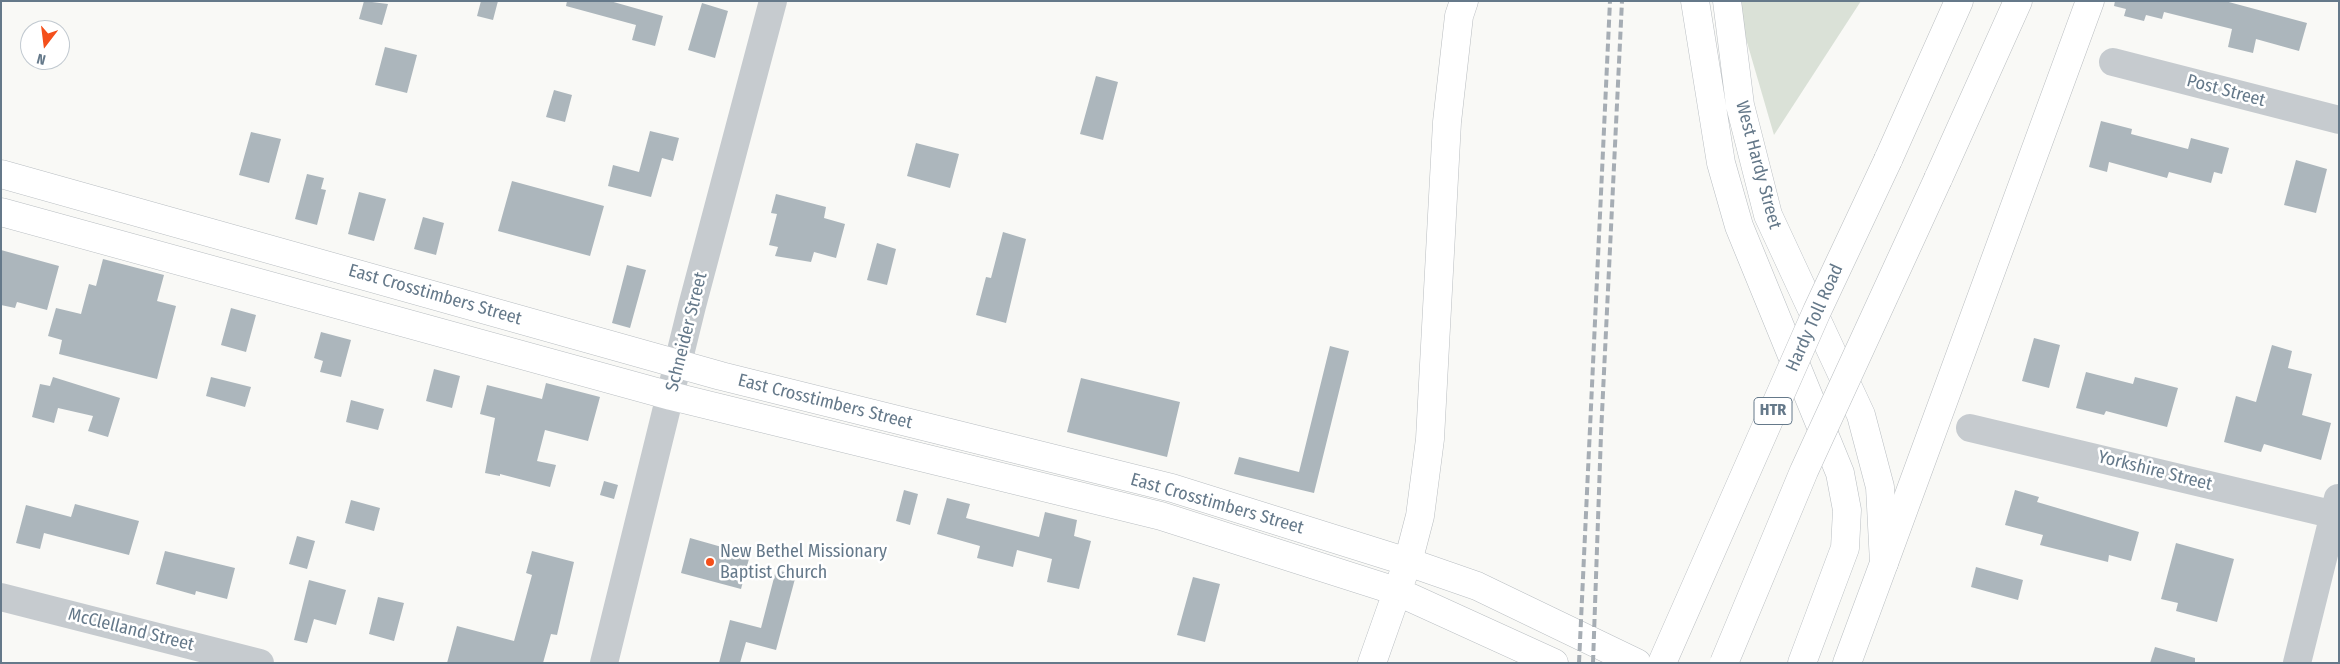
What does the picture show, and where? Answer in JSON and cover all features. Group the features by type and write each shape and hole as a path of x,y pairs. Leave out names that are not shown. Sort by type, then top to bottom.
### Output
{"main road":[{"name":"West Hardy Street","path":"1696,1 1721,163 1739,226 1840,473 1847,510 1845,548 1802,663"},
{"name":"West Hardy Street","path":"1727,1 1740,105 1768,215 1861,415 1880,487 1884,563 1847,663"},
{"name":"Hardy Toll Road","path":"1662,663 1818,311 1959,1"},
{"path":"1724,663 1804,472 2018,1"},
{"path":"1884,563 2090,1"},
{"path":"1372,663 1396,591 1408,562 1420,516 1430,439 1447,122 1461,8"},
{"name":"East Crosstimbers Street","path":"1,174 678,364 1172,488 1408,562 1476,586 1637,663"},
{"path":"99,239 110,204"},
{"name":"East Crosstimbers Street","path":"1,212 671,396 1161,516 1396,591 1554,663"},
{"path":"447,335 457,302"},
{"path":"998,475 1002,446"},
{"path":"1161,516 1172,488"}],"street":[{"name":"Schneider Street","path":"604,663 678,364 773,1"},
{"name":"Post Street","path":"2113,62 2339,120"},
{"name":"Yorkshire Street","path":"1970,428 2337,509"},
{"path":"2297,663 2337,509"},
{"name":"McClelland Street","path":"1,597 260,663"}],"shaded area":[{"path":"1740,1 1861,1 1774,135 1744,32"}],"building":[{"path":"364,1 388,4 382,25 359,19"},
{"path":"481,1 498,1 493,20 477,16"},
{"path":"567,1 610,1 663,16 655,46 632,40 636,25 566,6"},
{"path":"2115,1 2225,1 2307,23 2299,51 2256,39 2253,53 2228,47 2232,29 2164,12 2162,19 2146,15 2144,21 2124,16 2126,9 2114,6"},
{"path":"702,3 728,11 715,58 688,50"},
{"path":"385,47 417,55 407,93 375,85"},
{"path":"1096,76 1118,82 1103,140 1080,134"},
{"path":"554,90 572,95 565,122 546,117"},
{"path":"2101,121 2132,129 2131,134 2188,149 2191,138 2229,148 2222,174 2214,172 2211,183 2169,172 2167,178 2109,162 2107,172 2089,167"},
{"path":"650,131 679,138 673,161 662,158 651,197 608,186 613,165 639,172"},
{"path":"251,132 281,139 269,183 239,175"},
{"path":"916,143 959,154 950,188 907,176"},
{"path":"2296,160 2327,169 2316,213 2284,205"},
{"path":"307,174 324,178 321,189 326,190 317,225 295,219"},
{"path":"512,181 604,206 590,256 498,231"},
{"path":"359,192 386,199 374,241 348,234"},
{"path":"776,194 826,207 824,218 845,224 836,258 814,252 811,262 775,256 778,247 769,245 777,214 771,213"},
{"path":"423,217 444,223 436,255 414,249"},
{"path":"1003,232 1026,239 1006,323 976,315 986,277 991,278"},
{"path":"877,243 896,249 887,285 867,280"},
{"path":"1,250 59,266 47,310 17,302 15,308 1,305"},
{"path":"103,259 164,275 157,301 176,306 157,379 59,354 62,340 48,336 56,308 81,314 89,284 96,286"},
{"path":"627,265 646,270 630,328 612,323"},
{"path":"231,308 256,315 246,352 221,345"},
{"path":"321,332 351,340 341,377 320,372 323,361 314,358"},
{"path":"2034,338 2060,345 2049,388 2022,381"},
{"path":"2272,345 2292,351 2288,368 2312,374 2302,415 2331,423 2321,460 2264,444 2261,452 2224,442 2236,396 2256,402"},
{"path":"1330,346 1349,351 1314,493 1234,474 1239,457 1299,472"},
{"path":"434,369 460,376 452,408 426,401"},
{"path":"2086,372 2133,384 2135,377 2178,388 2167,427 2106,411 2104,415 2076,408"},
{"path":"53,377 120,398 108,437 88,431 93,416 58,408 54,423 32,417 40,384 50,386"},
{"path":"211,377 251,387 245,407 206,396"},
{"path":"1081,378 1180,402 1167,457 1067,432"},
{"path":"546,383 600,397 588,441 545,430 537,461 556,465 550,487 500,474 500,476 485,473 495,418 480,414 487,385 542,399"},
{"path":"351,400 384,409 378,430 346,422"},
{"path":"604,481 618,485 614,499 600,495"},
{"path":"904,490 918,494 910,525 896,521"},
{"path":"2015,490 2039,497 2037,502 2139,532 2131,561 2109,555 2108,562 2040,545 2043,535 2005,525"},
{"path":"947,498 970,504 966,518 1039,537 1045,512 1077,520 1074,536 1091,541 1079,589 1047,582 1052,559 1017,550 1013,567 977,558 980,546 937,534"},
{"path":"351,500 380,508 374,531 345,523"},
{"path":"75,504 139,521 129,555 44,533 40,549 16,543 26,505 71,517"},
{"path":"297,536 315,541 307,569 289,564"},
{"path":"690,538 750,555 741,589 681,573"},
{"path":"2176,543 2234,559 2217,622 2176,611 2178,603 2161,599"},
{"path":"165,551 235,568 227,599 196,591 195,595 156,584"},
{"path":"532,551 574,562 557,635 551,634 543,663 447,663 457,626 514,641 532,575 526,573"},
{"path":"1976,567 2023,580 2018,600 1971,587"},
{"path":"776,570 796,575 776,650 746,642 740,663 719,663 730,620 761,628"},
{"path":"1193,577 1220,584 1205,642 1177,635"},
{"path":"309,580 346,590 336,625 314,619 307,643 294,640"},
{"path":"378,597 404,603 394,641 369,634"},
{"path":"2155,647 2195,658 2195,663 2150,663"}],"railway":[{"path":"1579,663 1610,1"},
{"path":"1593,663 1601,434 1622,1"}],"place":[{"name":"New Bethel Missionary Baptist Church","path":"710,562"}]}
